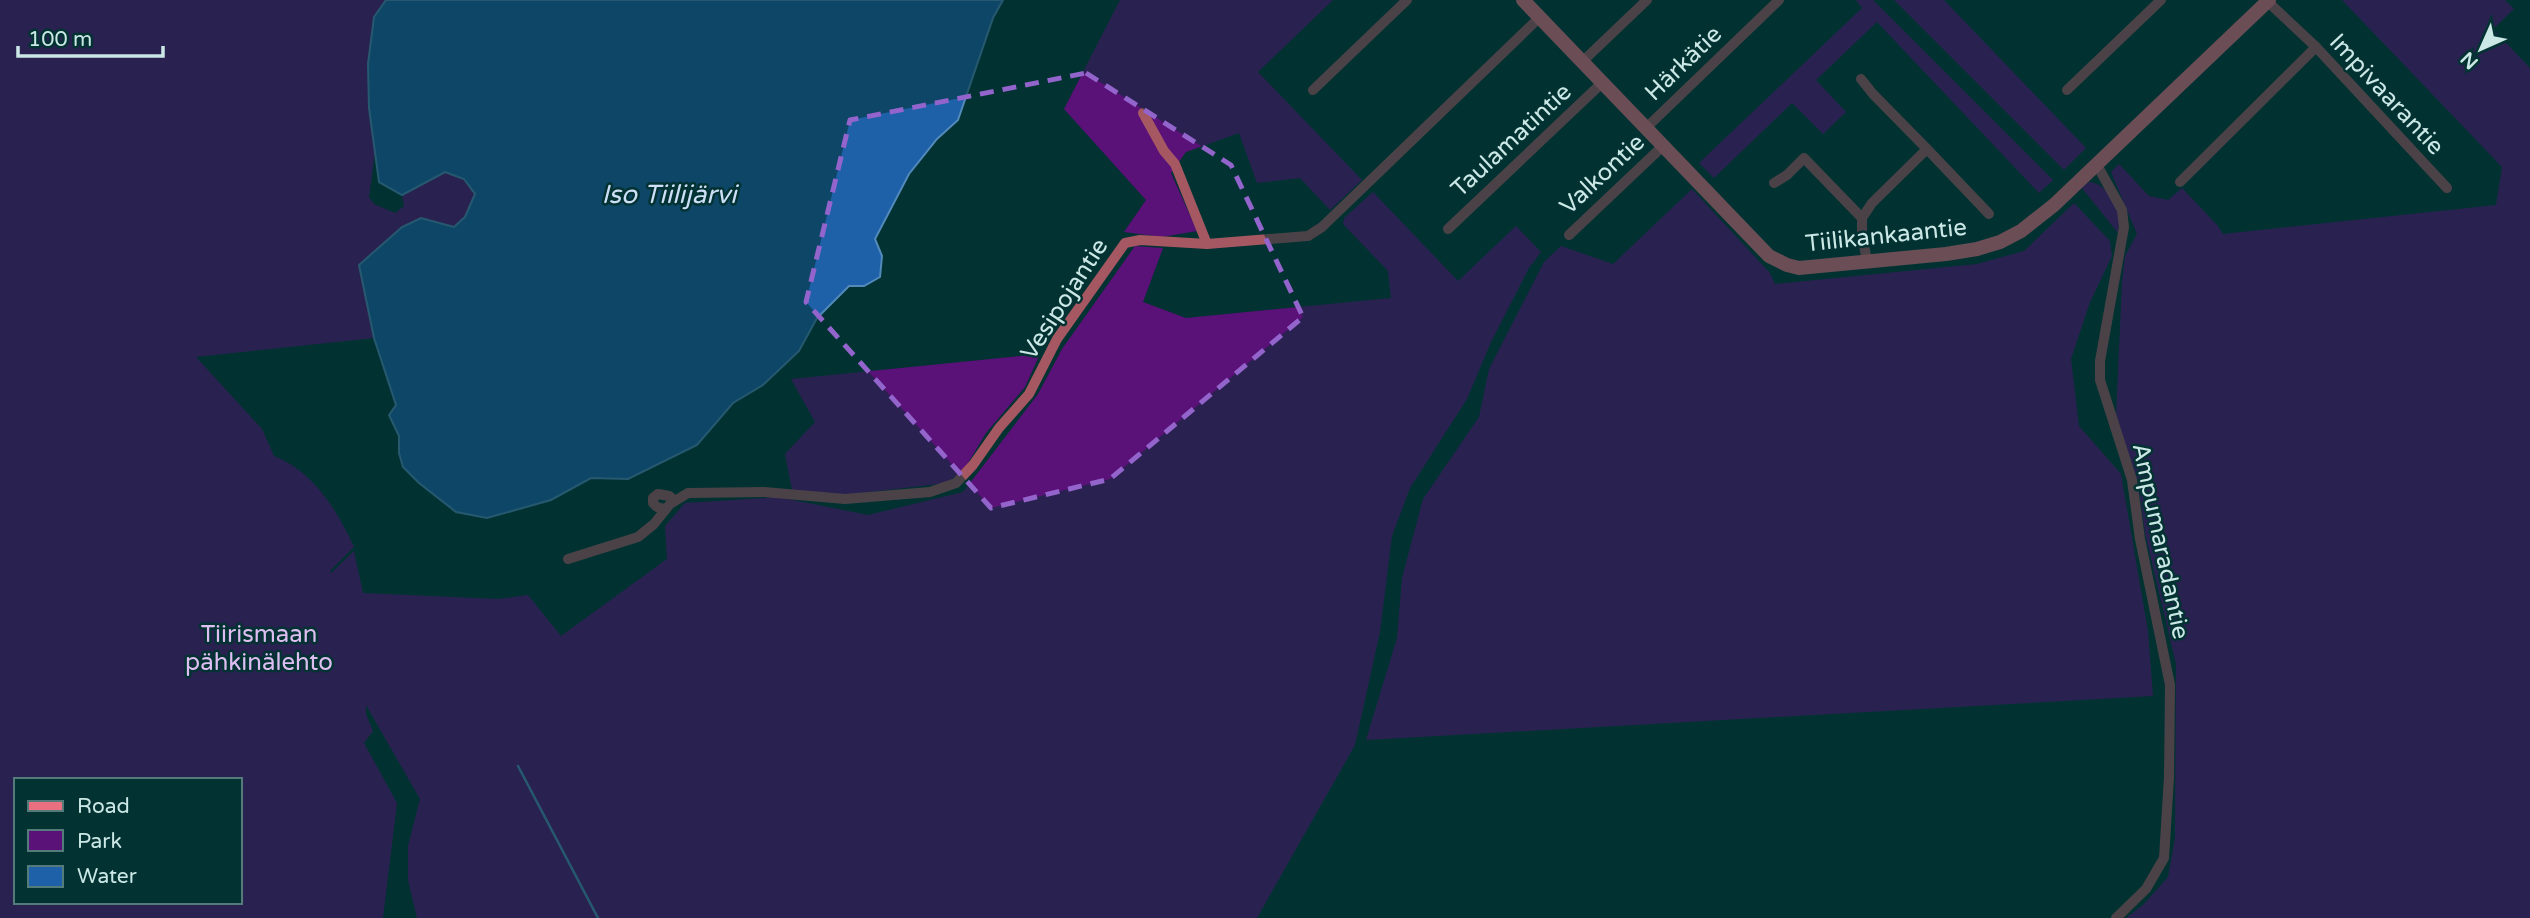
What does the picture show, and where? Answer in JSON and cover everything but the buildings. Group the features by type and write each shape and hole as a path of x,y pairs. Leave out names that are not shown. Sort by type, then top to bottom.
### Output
{"street":[{"path":"1312,90 1407,0"},
{"name":"Tiilikankaantie","path":"1524,0 1769,256 1800,268 1963,252 2000,242 2040,218 2267,1"},
{"path":"1583,61 1647,0"},
{"name":"Härkätie","path":"1647,127 1779,0"},
{"path":"2067,90 2161,0"},
{"name":"Impivaarantie","path":"2267,1 2316,47 2447,188"},
{"name":"Vesipojantie","path":"665,509 653,503 653,498 658,494 670,496 674,500 688,493 705,492 778,492 845,499 946,488 964,476 999,428 1029,394 1057,339 1125,243 1140,240 1207,244 1308,236 1322,227 1540,17"},
{"path":"2180,182 2316,47"},
{"path":"1861,79 1872,94 1989,214"},
{"name":"Taulamatintie","path":"1448,229 1603,82"},
{"path":"1143,113 1164,151 1175,164 1207,244"},
{"name":"Valkontie","path":"1569,235 1664,145"},
{"path":"1867,261 1862,218 1872,203 1927,149"},
{"path":"1774,183 1787,175 1804,158 1862,218"},
{"name":"Ampumaradantie","path":"2097,165 2122,210 2124,227 2100,361 2100,380 2132,480 2140,539 2170,683 2169,777 2164,858 2146,889 2116,918"},
{"path":"568,559 638,537 654,524 674,500"}],"highlighted area":[{"path":"1086,73 1231,165 1303,317 1110,479 991,508 806,302 850,120"}],"green space":[{"name":"Tiirismaan pähkinälehto","path":"0,0 386,0 374,17 369,108 375,152 369,197 374,204 395,213 404,206 402,195 445,172 464,179 476,194 465,217 454,227 359,265 374,338 196,357 262,429 274,456 301,471 332,506 354,547 331,573 354,551 363,593 498,599 528,595 561,636 667,559 665,526 685,503 778,497 868,515 963,492 1038,394 1062,349 1135,246 1163,248 1143,302 1186,318 1391,298 1388,271 1343,224 1344,218 1373,192 1458,281 1516,226 1541,252 1529,268 1491,342 1467,399 1410,488 1392,536 1380,632 1355,745 1257,918 417,918 408,880 408,846 420,799 366,705 366,714 373,731 364,743 397,803 383,918 0,918"},
{"path":"1120,0 1333,0 1258,72 1362,180 1330,210 1300,178 1257,183 1239,133 1186,152 1171,173 1197,231 1162,237 1124,232 1146,200 1064,109"},
{"path":"1856,0 1873,0 2053,180 2039,193 1877,22 1816,80 1846,112 1823,134 1792,103 1714,178 1699,163 1862,8"},
{"path":"1894,0 1944,0 2086,148 2064,170"},
{"path":"2342,0 2505,0 2514,9 2493,29 2530,68 2530,918 2126,918 2143,905 2168,877 2175,838 2176,664 2145,533 2138,481 2116,417 2122,282 2125,256 2137,234 2111,172 2119,164 2149,196 2168,200 2182,188 2223,234 2496,205 2502,167"},
{"path":"2089,182 2099,185 2113,199 2119,215 2118,233 2082,188"},
{"path":"1692,189 1770,273 1775,284 1977,264 2024,251 2074,203 2110,241 2112,256 2090,302 2071,359 2079,426 2121,474 2148,631 2153,696 1366,740 1397,638 1402,578 1423,499 1479,417 1489,369 1544,262 1561,246 1613,264"},
{"path":"1040,354 1025,387 986,433 965,468 947,483 844,495 792,490 785,454 815,422 791,379"}],"water":[{"name":"Iso Tiilijärvi","path":"386,0 1003,0 993,18 958,120 937,139 909,174 875,239 882,256 880,277 864,286 849,286 817,318 799,351 763,385 733,403 697,445 628,479 591,478 551,500 487,518 456,512 403,467 399,453 399,436 389,415 396,405 374,338 359,265 402,227 421,218 454,227 465,217 475,194 464,179 445,172 402,195 379,182 369,108 368,64 374,17"}],"waterway":[{"path":"518,766 598,918"}]}
